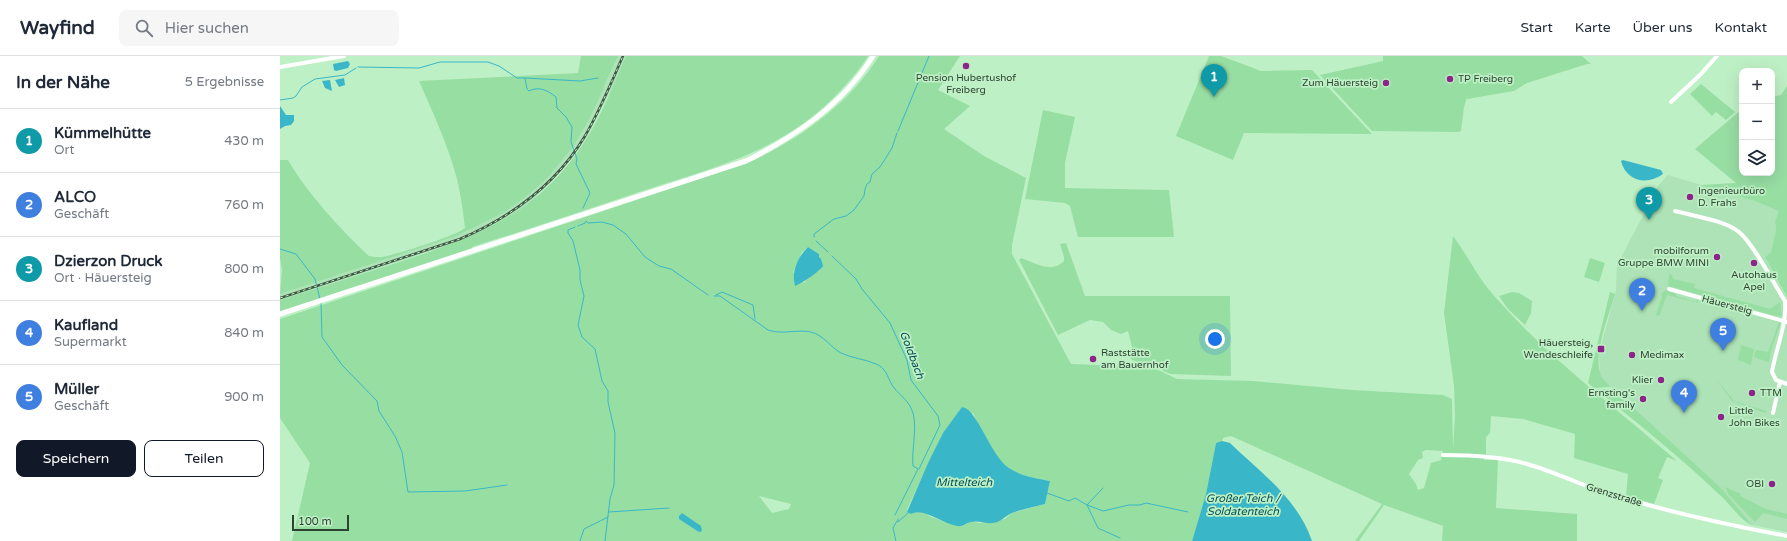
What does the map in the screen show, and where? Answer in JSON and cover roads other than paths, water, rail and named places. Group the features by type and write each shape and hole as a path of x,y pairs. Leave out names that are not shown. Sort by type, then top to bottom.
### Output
{"main road":[{"path":"280,314 746,161 790,137 822,114 851,84 873,56"}],"street":[{"path":"280,67 344,56"},
{"path":"1671,102 1700,75 1717,56"},
{"path":"1675,211 1729,226 1741,234 1750,244 1785,301 1786,322 1777,349 1772,372 1773,376 1780,382 1787,384"},
{"name":"Häuersteig","path":"1669,289 1786,322"},
{"path":"1773,413 1780,382"},
{"name":"Grenzstraße","path":"1443,455 1494,457 1528,464 1577,484 1617,496 1707,519 1787,536"}],"water":[{"path":"348,61 350,64 348,68 336,71 334,70 333,64"},
{"path":"344,78 345,85 339,87 335,80"},
{"path":"330,80 332,91 325,88 322,81"},
{"path":"280,106 286,115 294,115 294,121 291,125 280,129"},
{"path":"1623,160 1661,170 1663,174 1650,180 1638,180 1627,173 1621,161"},
{"path":"808,247 819,254 823,266 810,277 795,286 794,275 796,265 801,255"},
{"name":"Mittelteich","path":"962,407 968,409 973,415 996,454 1009,468 1024,475 1050,481 1045,504 1012,513 996,522 969,522 959,526 951,525 927,514 916,512 911,514 907,512 928,463 943,433"},
{"name":"Großer Teich / Soldatenteich","path":"1222,441 1230,443 1288,499 1306,526 1312,541 1192,541 1206,494 1216,443"},
{"path":"682,513 701,526 702,531 699,532 679,519 679,516"}],"waterway":[{"name":"Goldbach","path":"898,131 929,56"},
{"path":"358,67 419,68 440,62 488,62 499,66 517,78 525,78 527,89 529,91 540,89 549,92 556,97 557,108 566,117 572,127 571,142 577,159 576,164 590,193 583,208"},
{"path":"280,100 293,98 302,87 315,79 345,75 356,68"},
{"path":"525,78 580,81 598,78"},
{"name":"Goldbach","path":"814,237 814,234 834,219 846,216 854,210 864,196 865,189 867,184 870,182 872,174 880,167 892,148 897,133"},
{"path":"578,226 586,221 588,223 602,222 613,225 626,234 645,257 659,266 671,269 708,295"},
{"path":"575,227 568,230 568,233 573,241 584,296 578,325 582,337 595,349 602,381 608,391 608,402 615,433 614,485 610,499 605,541"},
{"name":"Goldbach","path":"816,241 828,252"},
{"path":"280,249 296,254 315,279 320,299"},
{"name":"Goldbach","path":"832,256 856,279 862,289 890,323 907,360 911,380 938,416 940,425 919,469"},
{"path":"716,295 722,292 753,305 755,319"},
{"path":"714,296 720,296 768,330 779,332 811,332 820,336 841,353 872,362 884,370 894,388 905,399 911,408 915,428 913,466 918,469 895,515"},
{"path":"321,302 322,337 342,365 377,401 379,411 395,436 402,452 408,492 465,491 507,485"},
{"path":"1103,488 1087,505 1098,528 1120,538"},
{"path":"1047,493 1069,501 1075,498 1087,505 1103,511 1146,503 1188,512"},
{"path":"609,512 669,508"},
{"path":"898,519 898,522 908,513"},
{"path":"580,541 584,529 608,517"},
{"path":"896,541 893,528 897,521"}],"railway":[{"path":"280,298 460,239 497,221 514,210 531,198 546,184 573,154 596,116 623,56"}],"place":[{"name":"Pension Hubertushof Freiberg","path":"966,66"},
{"name":"TP Freiberg","path":"1450,79"},
{"name":"Zum Häuersteig","path":"1386,83"},
{"name":"Kümmelhütte","path":"1214,97"},
{"name":"Ingenieurbüro D. Frahs","path":"1690,197"},
{"name":"Dzierzon Druck","path":"1649,220"},
{"name":"mobilforum Gruppe BMW MINI","path":"1717,257"},
{"name":"Autohaus Apel","path":"1754,263"},
{"name":"ALCO","path":"1642,311"},
{"name":"Häuersteig, Wendeschleife","path":"1601,349"},
{"name":"Müller","path":"1723,351"},
{"name":"Medimax","path":"1632,355"},
{"name":"Raststätte am Bauernhof","path":"1093,359"},
{"name":"Klier","path":"1661,380"},
{"name":"TTM","path":"1752,393"},
{"name":"Ernsting's family","path":"1643,399"},
{"name":"Kaufland","path":"1684,413"},
{"name":"Little John Bikes","path":"1721,417"},
{"name":"OBI","path":"1772,484"}]}
